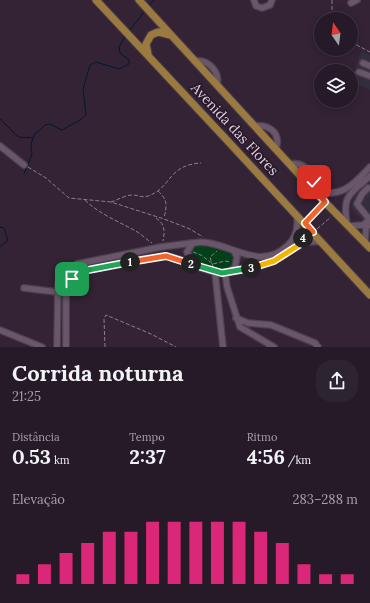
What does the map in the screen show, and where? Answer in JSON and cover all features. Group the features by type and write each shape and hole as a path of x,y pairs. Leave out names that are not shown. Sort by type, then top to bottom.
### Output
{"main road":[{"name":"Avenida das Flores","path":"96,0 204,117 297,214 370,295"},
{"name":"Avenida das Flores","path":"140,2 315,192 368,245"},
{"path":"148,55 146,44 151,35 158,32 170,35"}],"street":[{"path":"254,0 256,6 262,8 270,5 272,0"},
{"path":"351,3 357,0"},
{"path":"363,63 370,66"},
{"path":"359,72 370,76"},
{"path":"0,146 24,166"},
{"path":"315,192 332,194 340,192 356,182 370,167"},
{"path":"370,176 346,201 345,211 348,225 363,225 370,220"},
{"path":"363,182 369,189 362,195 357,204 370,220"},
{"path":"58,347 58,280 63,272 76,264 159,247 210,242 234,251 262,258 276,254 287,246 294,237 297,229 297,214"},
{"path":"368,245 366,228 370,220"},
{"path":"66,347 66,292 68,285 77,274 93,269 166,256 214,272 227,273 247,270 274,261 302,243 322,242"},
{"path":"193,243 187,250 187,256 193,265"},
{"path":"227,273 233,270 236,264 237,257 234,251"},
{"path":"214,272 223,347"},
{"path":"227,273 236,318 240,327 246,332 274,347"},
{"path":"24,288 57,292"},
{"path":"236,318 248,323 270,325 315,342 318,347"},
{"path":"0,330 42,347"}],"path":[{"path":"332,0 332,12"},
{"path":"358,46 370,52"},
{"path":"111,202 132,195 140,197 147,196 158,191 178,170 188,164 201,163"},
{"path":"32,169 46,178 66,197 111,202 164,219 194,232 210,242"},
{"path":"158,191 165,197 167,205 164,219"},
{"path":"84,199 92,207 123,226 134,230 159,247 164,228 163,224 156,217"},
{"path":"305,223 325,202"},
{"path":"302,243 305,235 313,232 336,213"},
{"path":"214,272 210,257 216,252 220,245"},
{"path":"187,250 201,255 213,264"},
{"path":"213,264 225,261 236,264"},
{"path":"105,347 104,319 106,315 151,334 176,347"}],"shaded area":[{"path":"361,51 370,55 370,90 358,85 357,64"},
{"path":"370,179 370,229 351,208 353,197"}],"green space":[{"path":"203,245 221,248 229,252 234,259 232,265 222,270 211,269 190,258 189,249 193,246"}],"waterway":[{"path":"149,6 154,0"},
{"path":"129,31 145,11"},
{"path":"24,174 32,154 31,144 34,135 45,125 50,124 62,130 86,115 83,89 90,65 96,62 119,69 129,64 129,60 120,53 119,47 125,36"},
{"path":"0,119 18,137 33,138"},
{"path":"0,227 4,228 8,240 0,247"}],"route":[{"path":"72,279 83,271 166,256 177,258 213,272 222,273 247,270 274,261 292,248 302,243 305,235 313,232 305,223 325,202 315,192 314,182"}]}
